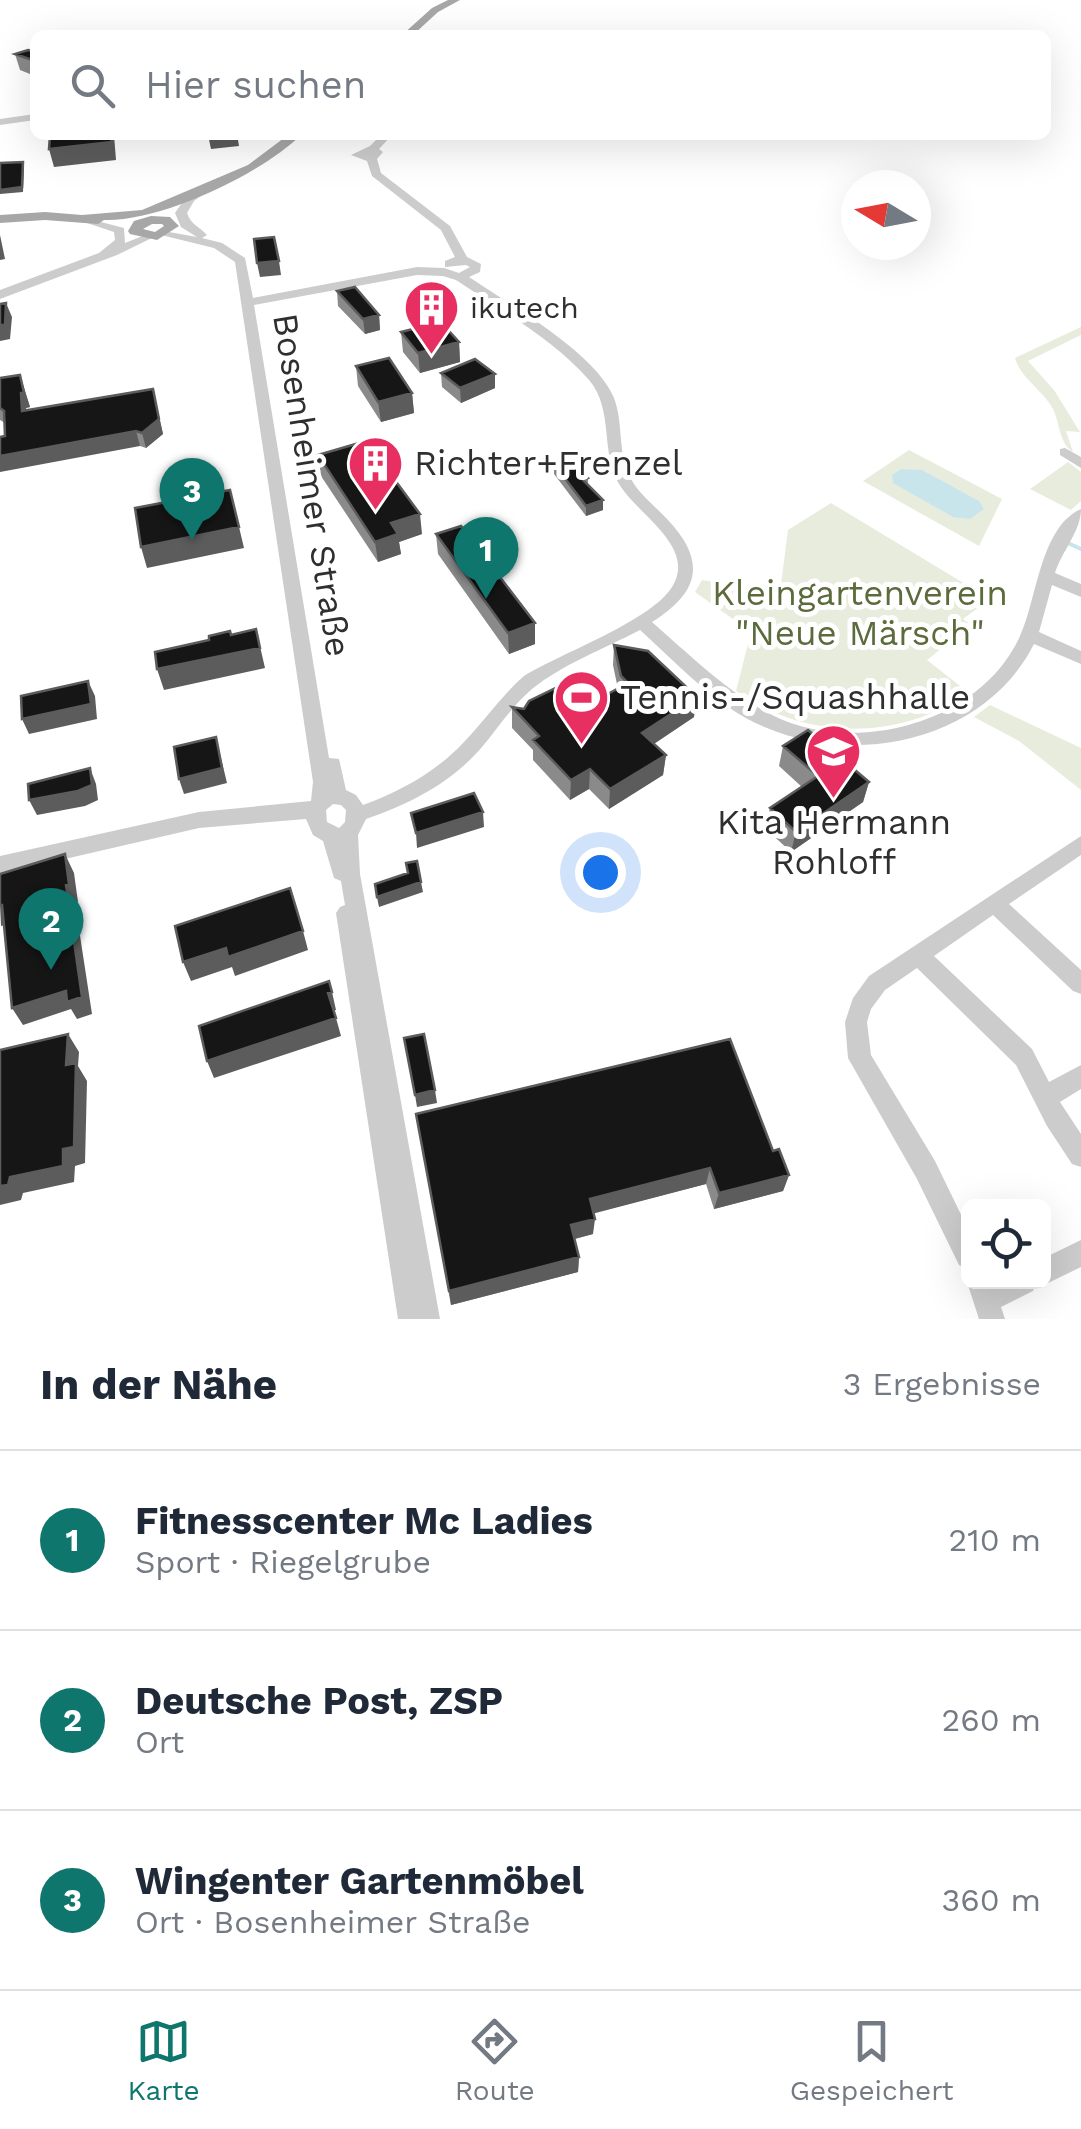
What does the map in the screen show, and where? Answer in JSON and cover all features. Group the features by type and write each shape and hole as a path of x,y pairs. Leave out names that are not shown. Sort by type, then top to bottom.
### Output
{"main road":[{"path":"413,30 454,0"},
{"path":"0,219 129,216 210,186 265,160 289,140"},
{"path":"85,217 152,227 175,200"}],"street":[{"path":"0,122 30,118"},
{"path":"383,140 372,154 376,174 446,228 460,248 459,269"},
{"path":"206,238 185,225 180,216 187,202 210,186"},
{"path":"0,295 112,250 122,236 115,226 85,217"},
{"path":"0,286 92,260 152,227"},
{"name":"Bosenheimer Straße","path":"152,227 231,246 244,257 324,782 350,874 427,1319"},
{"name":"Bosenheimer Straße","path":"152,227 208,242 235,255 250,303"},
{"path":"0,865 156,828 227,818 335,815 389,804 442,773 528,683 676,596 687,566 682,548 627,485 616,463 608,400 600,384 459,269 428,270 250,303"},
{"path":"1065,452 1081,464"},
{"path":"640,620 744,708 786,729 837,738 901,733 968,709 1001,680 1030,635 1045,575 1061,538 1081,514"},
{"path":"1045,575 1081,590"},
{"path":"1030,635 1081,658"},
{"name":"Bosenheimer Straße","path":"335,815 411,1319"},
{"path":"961,1242 926,1170 870,1078 857,1040 860,1005 870,990 1081,844"},
{"path":"996,905 1081,984"},
{"path":"920,956 1024,1057 1038,1079 1044,1099 1081,1155"},
{"path":"1044,1099 1081,1076"},
{"path":"1051,1268 1081,1252"},
{"path":"986,1300 1009,1289"}],"green space":[{"path":"1081,327 1081,335 1028,361 1054,390 1080,432 1066,431 1073,452 1062,438 1053,409 1015,358"},
{"path":"909,450 1002,499 979,546 863,481"},
{"path":"1068,462 1081,472 1081,501 1071,510 1030,489"},
{"name":"Kleingartenverein \"Neue Märsch\"","path":"831,503 990,599 963,619 971,625 927,660 969,693 912,720 852,729 792,719 736,691 751,632 695,592 702,580 780,592 788,530"},
{"path":"990,705 1081,748 1081,790 1019,741 974,717"}],"water":[{"path":"901,469 922,470 979,501 984,509 970,519 953,517 893,483 892,475"}],"building":[{"path":"30,51 30,59 15,54"},
{"path":"50,140 112,142 49,149"},
{"path":"23,162 22,187 0,190 0,163"},
{"path":"274,237 279,261 257,263 254,239"},
{"path":"355,287 379,315 363,319 337,291"},
{"path":"6,303 5,325 0,325 0,304"},
{"path":"441,322 459,342 418,353 401,332"},
{"path":"389,358 412,393 378,402 356,366"},
{"path":"475,359 495,374 460,388 441,373"},
{"path":"20,375 22,411 153,389 159,419 142,433 0,456 0,437 5,436 0,378"},
{"name":"Richter+Frenzel","path":"366,441 420,514 391,523 398,534 375,542 318,455"},
{"path":"574,462 588,478 583,480 603,500 586,506 554,464"},
{"path":"230,490 239,527 141,547 135,508"},
{"path":"461,526 535,623 508,633 436,534"},
{"path":"256,629 260,648 157,669 155,652 209,640 209,636 230,631 231,635"},
{"path":"614,645 648,651 697,697 642,733 666,755 610,789 590,769 571,780 533,740 539,736 512,707 524,709 529,701 572,680 578,687 589,681 604,696 628,683 621,676"},
{"path":"88,681 91,704 22,719 21,696"},
{"path":"808,730 869,782 796,832 770,808 818,776 783,746"},
{"path":"216,737 222,768 179,779 174,747"},
{"path":"90,768 92,785 29,800 28,784"},
{"path":"474,793 483,812 416,833 411,813"},
{"path":"65,854 82,997 67,1002 66,991 12,1008 0,874"},
{"path":"417,861 421,882 377,897 375,884 408,873 406,863"},
{"path":"290,888 303,931 228,957 226,948 183,962 175,926"},
{"path":"329,981 332,992 328,993 336,1018 207,1061 199,1026"},
{"path":"68,1034 66,1065 76,1063 74,1147 63,1149 63,1166 10,1177 8,1185 0,1186 0,1050"},
{"path":"424,1034 435,1090 415,1095 404,1038"},
{"path":"730,1039 773,1151 779,1149 789,1175 719,1193 710,1168 590,1199 595,1219 571,1225 579,1257 449,1291 416,1114"}],"waterway":[{"path":"1070,544 1081,549"}],"place":[{"name":"ikutech","path":"431,357"},
{"name":"Richter+Frenzel","path":"375,512"},
{"name":"Wingenter Gartenmöbel","path":"192,540"},
{"name":"Fitnesscenter Mc Ladies","path":"486,599"},
{"name":"Tennis-/Squashhalle","path":"581,746"},
{"name":"Kita Hermann Rohloff","path":"834,800"},
{"name":"Deutsche Post, ZSP","path":"51,970"}]}
